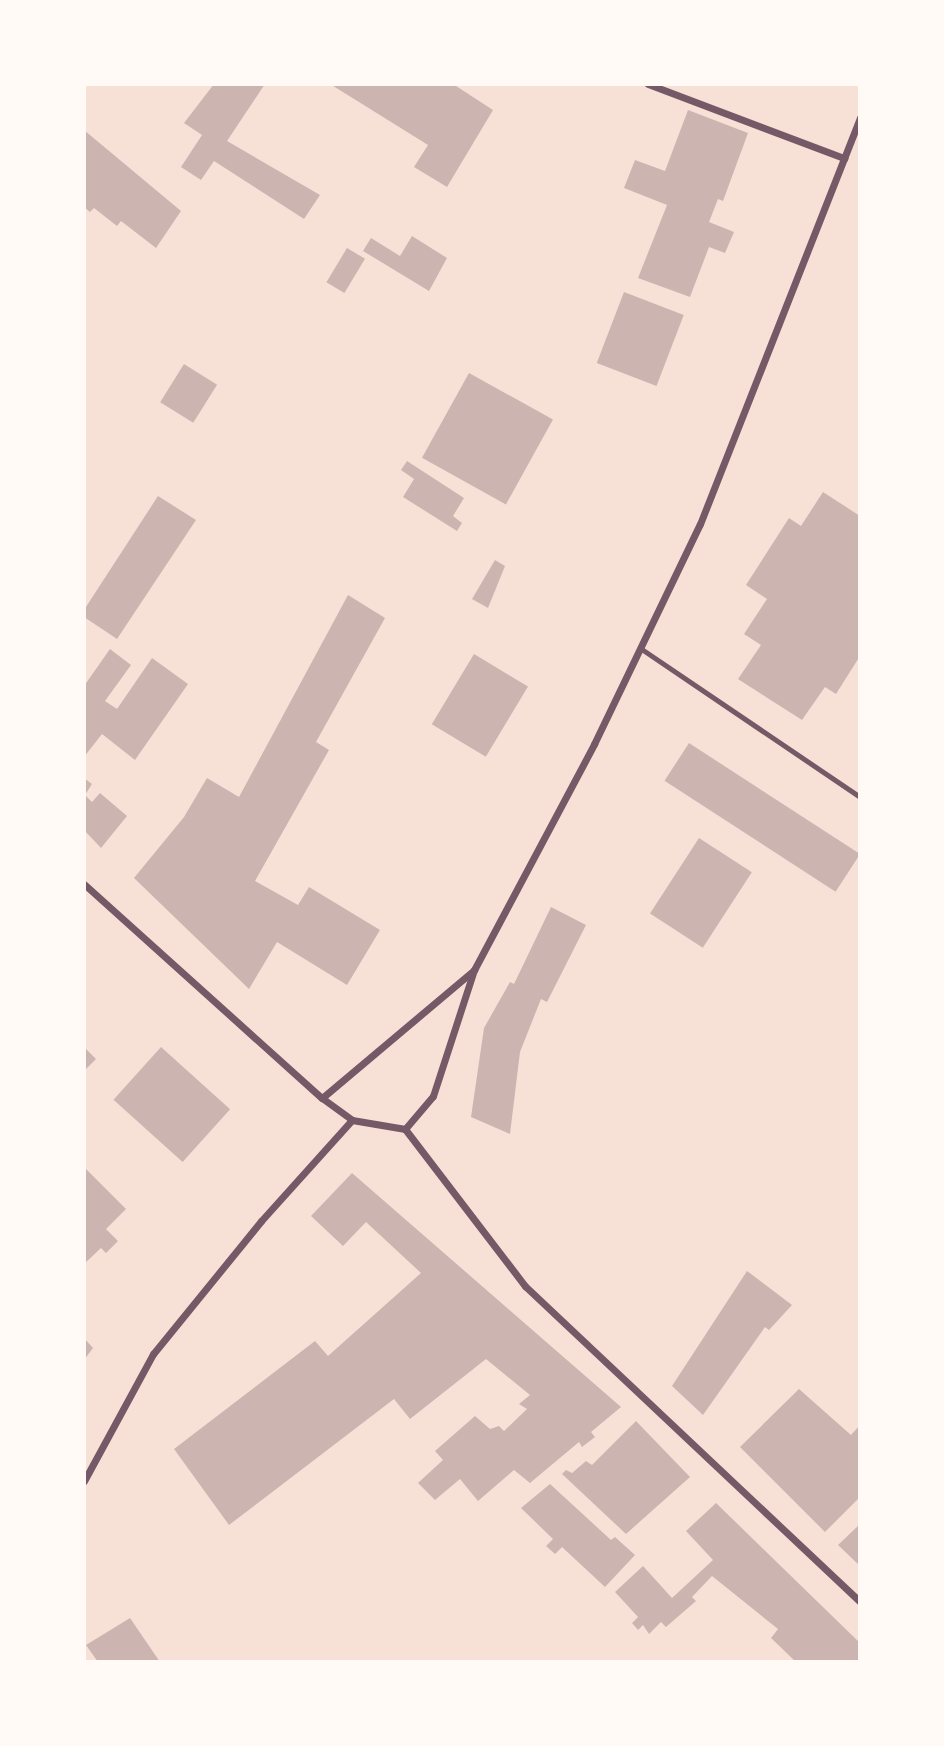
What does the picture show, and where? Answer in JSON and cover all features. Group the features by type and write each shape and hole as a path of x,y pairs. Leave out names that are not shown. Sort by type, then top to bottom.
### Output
{"street":[{"path":"648,84 844,158"},
{"path":"405,1129 433,1096 474,970 640,648 700,524 860,117"},
{"path":"84,884 322,1098 352,1120 405,1129 525,1286 860,1601"},
{"path":"322,1098 474,970"},
{"path":"84,1481 111,1424 153,1354 261,1222 352,1120"}],"lane":[{"path":"640,648 860,797"}],"building":[{"path":"214,84 265,84 227,141 320,195 304,219 214,161 201,180 181,167 202,135 184,123"},
{"path":"330,84 453,84 493,110 447,187 414,167 428,145"},
{"path":"688,110 748,133 723,201 718,199 709,222 734,232 725,253 709,247 690,297 638,278 667,205 624,188 635,160 665,171"},
{"path":"84,130 181,211 156,248 121,221 117,226 94,208 90,212 84,207"},
{"path":"412,236 447,258 429,291 363,251 371,238 400,256"},
{"path":"347,248 365,259 344,293 326,282"},
{"path":"624,292 684,315 657,386 597,363"},
{"path":"184,364 217,385 193,423 160,402"},
{"path":"469,373 553,420 506,504 422,458"},
{"path":"407,461 464,498 453,516 462,523 457,531 403,497 414,479 401,470"},
{"path":"823,492 860,516 860,656 836,694 825,687 802,720 738,679 761,645 744,634 767,599 746,585 789,518 801,526"},
{"path":"158,496 196,520 117,639 84,617 84,610"},
{"path":"495,560 505,566 488,608 472,599"},
{"path":"348,595 385,618 316,742 329,750 255,881 298,905 309,887 380,930 347,985 277,942 249,989 134,878 184,817 207,778 239,797"},
{"path":"110,649 131,665 105,701 117,709 152,658 188,684 135,760 102,734 84,757 84,686"},
{"path":"474,654 528,686 486,757 432,724"},
{"path":"689,743 860,854 836,892 664,781"},
{"path":"84,778 92,784 85,795 92,802 100,793 127,816 101,848 84,830"},
{"path":"699,838 752,872 703,948 650,913"},
{"path":"551,907 586,925 547,1002 541,999 520,1052 510,1134 471,1117 484,1028 510,982 514,984"},
{"path":"84,1047 96,1059 84,1071"},
{"path":"161,1047 230,1109 183,1162 113,1100"},
{"path":"84,1167 126,1209 106,1229 118,1241 106,1253 101,1248 84,1264"},
{"path":"352,1173 621,1407 591,1432 595,1437 582,1447 579,1442 530,1483 514,1470 478,1501 460,1479 435,1500 418,1483 443,1460 435,1451 475,1416 490,1429 499,1426 504,1431 527,1409 519,1404 530,1395 486,1359 410,1419 394,1399 229,1525 174,1449 315,1341 328,1356 421,1273 366,1222 343,1246 311,1216"},
{"path":"747,1271 792,1305 769,1330 765,1327 703,1415 672,1386"},
{"path":"84,1338 93,1348 84,1360"},
{"path":"799,1389 851,1435 860,1425 860,1497 825,1532 740,1447"},
{"path":"636,1421 690,1477 626,1534 562,1474 566,1470 572,1473 586,1461 592,1465"},
{"path":"550,1484 611,1540 615,1537 635,1555 605,1587 562,1547 555,1554 546,1546 553,1539 521,1508"},
{"path":"716,1503 860,1643 860,1662 796,1662 771,1638 778,1629 712,1576 692,1597 696,1601 666,1627 661,1622 649,1634 643,1625 638,1630 632,1623 638,1617 615,1592 643,1566 672,1598 713,1560 686,1531"},
{"path":"860,1524 860,1566 838,1545"},
{"path":"130,1618 160,1662 98,1662 86,1645"}]}
